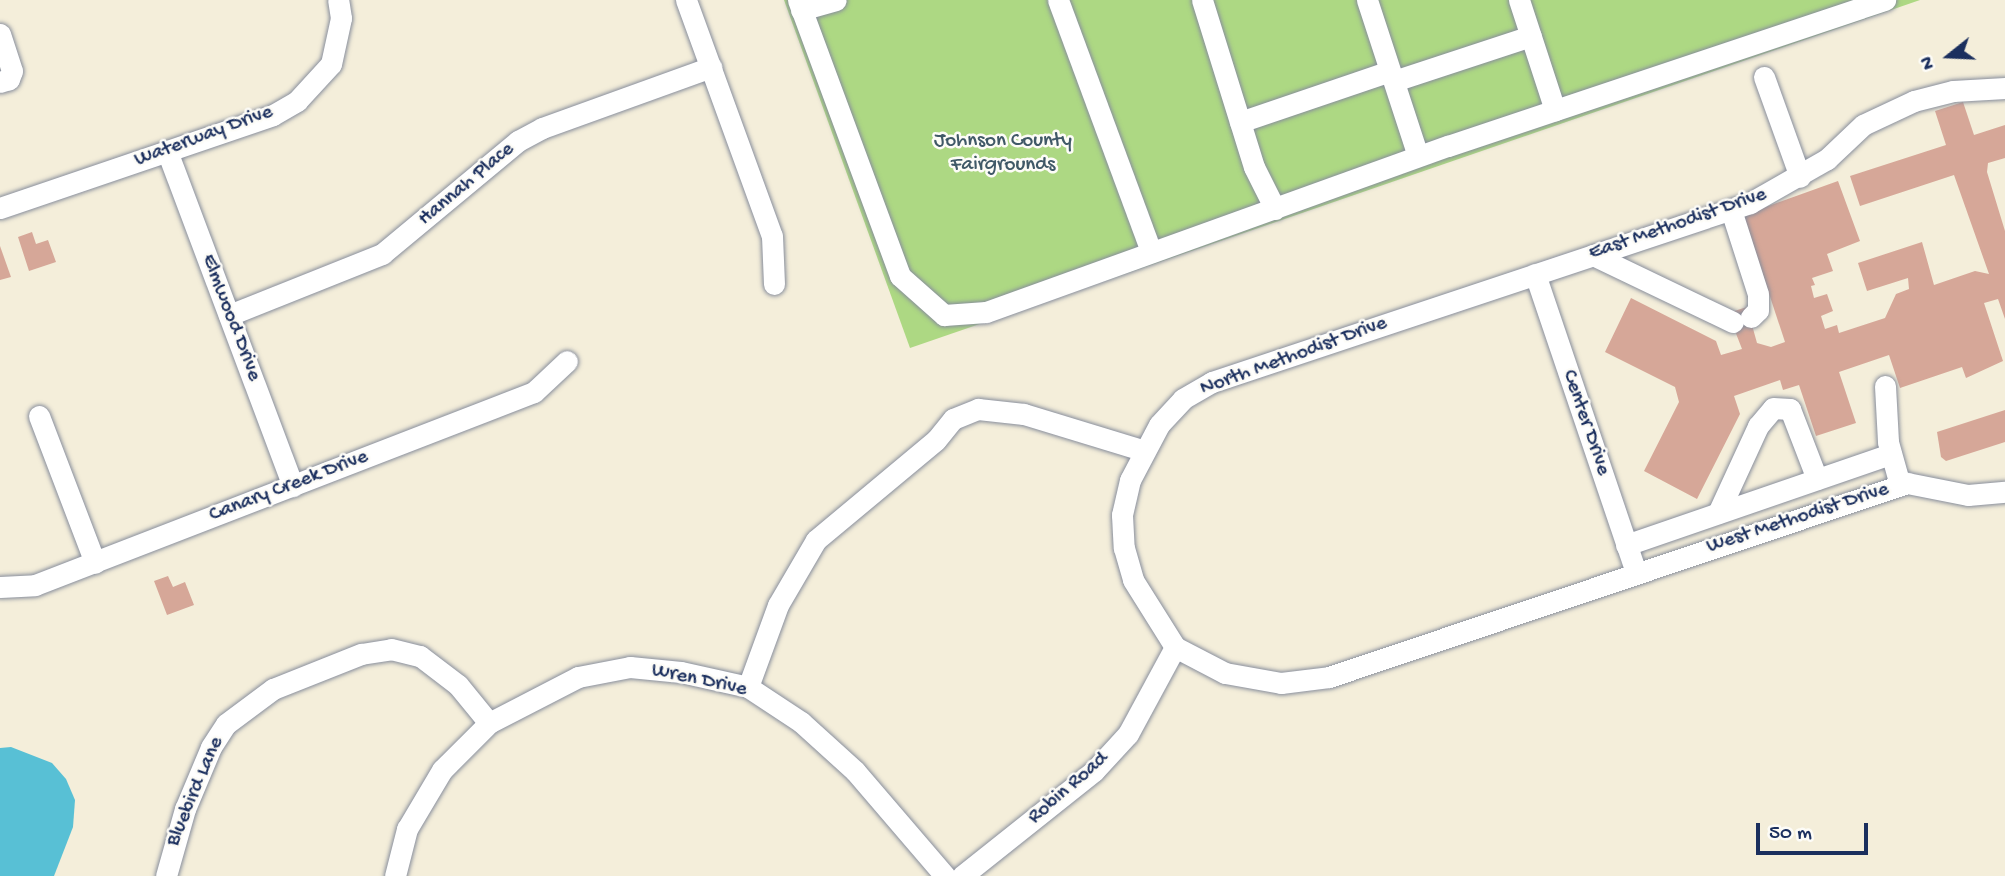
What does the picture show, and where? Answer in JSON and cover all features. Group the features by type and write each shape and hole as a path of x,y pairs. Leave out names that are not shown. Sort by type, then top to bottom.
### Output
{"street":[{"name":"Waterway Drive","path":"0,208 273,115 297,101 331,64 341,18 338,0"},
{"path":"686,0 772,236 774,284"},
{"path":"836,0 799,5 900,276 944,315 986,312 1150,249 1275,209 1418,156 1885,0"},
{"path":"1058,0 1150,249"},
{"path":"1202,0 1254,167 1275,209"},
{"path":"1519,0 1555,110"},
{"path":"1372,1 1392,76 1418,156"},
{"path":"0,34 12,71 9,79 0,82"},
{"path":"1240,122 1531,36"},
{"name":"Hannah Place","path":"229,315 382,254 518,141 542,128 711,67"},
{"path":"1764,77 1800,177"},
{"name":"East Methodist Drive","path":"1535,274 1731,210 1800,177 1881,115 1953,91 2005,88"},
{"name":"Elmwood Drive","path":"167,151 293,486"},
{"path":"1593,255 1742,320 1758,310 1758,294 1731,210"},
{"name":"North Methodist Drive","path":"1535,274 1212,382 1183,399 1142,450 1122,515 1124,548 1138,589 1175,647 1225,673 1254,680 1304,682 1636,573"},
{"name":"Center Drive","path":"1535,274 1636,573"},
{"name":"Canary Creek Drive","path":"0,587 35,585 534,392 567,361"},
{"path":"1885,386 1891,454 1900,485"},
{"path":"1718,513 1758,426 1773,408 1790,410 1817,479"},
{"path":"748,687 778,605 816,540 936,440 953,419 978,409 1024,414 1142,450"},
{"path":"39,416 95,563"},
{"path":"1626,545 1891,454"},
{"name":"West Methodist Drive","path":"1636,573 1900,485 1968,495 2005,492"},
{"name":"Robin Road","path":"962,876 1094,771 1128,734 1175,647"},
{"name":"Bluebird Lane","path":"166,876 185,809 211,747 226,724 273,689 361,654 391,649 420,656 458,685 489,723"},
{"name":"Wren Drive","path":"395,876 407,830 442,771 489,723 578,677 630,667 681,672 748,687 801,722 855,771 945,876"}],"green space":[{"name":"Johnson County Fairgrounds","path":"784,0 1920,0 910,348"}],"water":[{"path":"11,747 52,763 66,779 75,800 73,827 54,876 0,876 0,748"}],"building":[{"path":"1963,102 1974,135 2005,125 2005,158 1988,163 1987,172 2005,231 2005,319 1998,299 1984,303 2003,361 1966,378 1962,367 1900,388 1889,355 1839,372 1856,423 1816,436 1799,385 1783,390 1780,380 1734,396 1740,414 1697,499 1644,471 1679,402 1675,387 1605,352 1631,298 1716,341 1721,355 1742,349 1728,313 1747,307 1757,343 1771,347 1785,342 1744,218 1749,213 1838,181 1860,241 1827,254 1833,271 1812,278 1815,285 1811,286 1814,298 1827,294 1833,311 1821,316 1825,329 1837,325 1839,333 1885,318 1896,294 1909,289 1908,278 1867,291 1858,263 1922,242 1934,285 1975,271 1989,274 1954,175 1860,206 1850,176 1946,145 1935,111"},
{"path":"32,232 36,244 48,240 56,262 29,271 18,237"},
{"path":"0,246 11,277 0,280"},
{"path":"2005,410 2005,442 1946,461 1941,457 1937,432"},
{"path":"168,576 173,587 185,582 194,605 167,615 154,581"}]}
